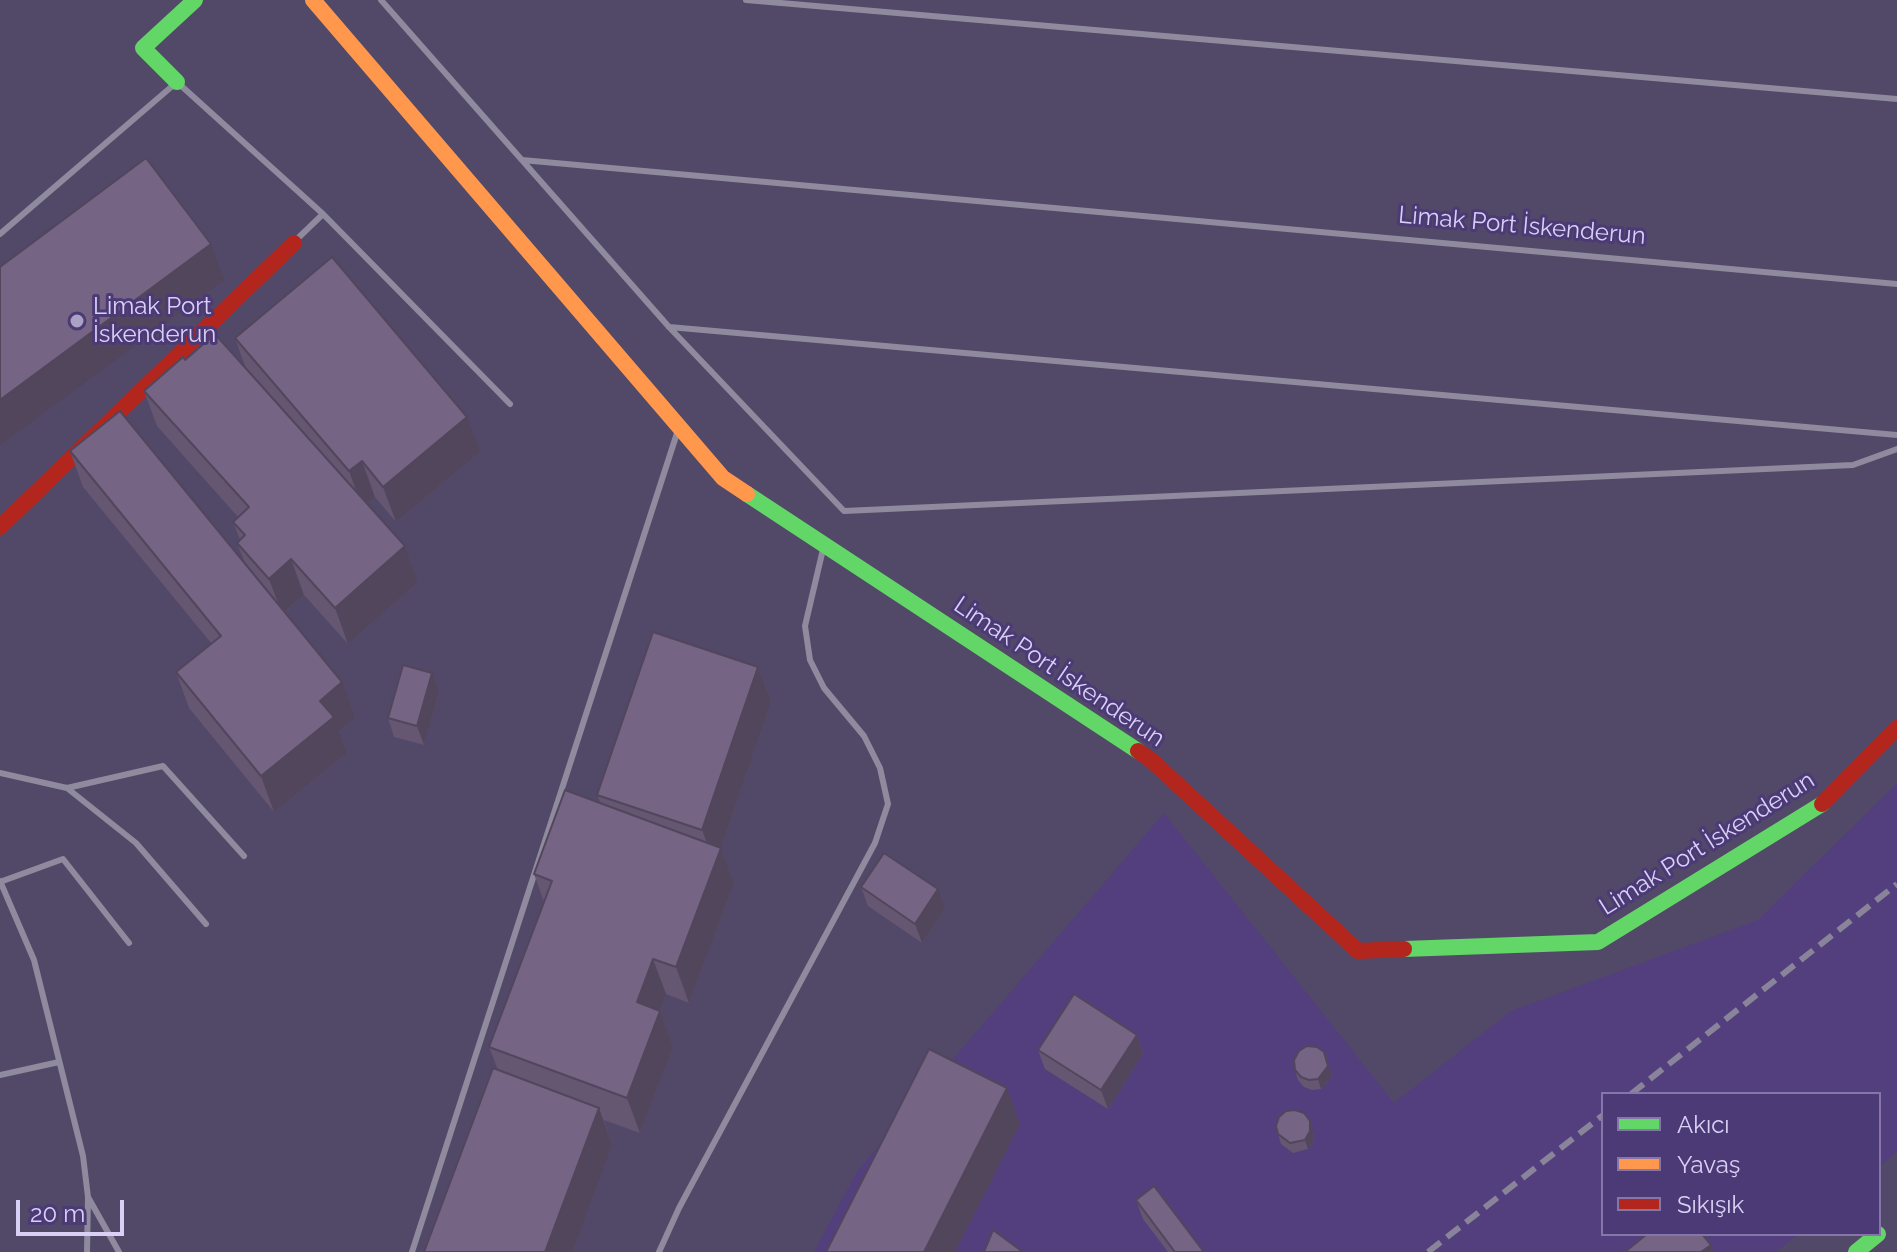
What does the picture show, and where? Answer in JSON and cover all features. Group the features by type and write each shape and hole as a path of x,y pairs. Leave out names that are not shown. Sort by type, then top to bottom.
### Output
{"main road":[{"path":"177,82 143,48 195,0"},
{"name":"Limak Port İskenderun","path":"313,0 723,478 1151,760 1358,951 1598,942 1822,804 1897,728"},
{"path":"0,527 294,243"},
{"path":"1856,1252 1876,1236"}],"lane":[{"path":"381,0 669,327 844,511 1853,465 1897,449"},
{"path":"746,0 1897,99"},
{"path":"0,234 177,82 323,214 510,404"},
{"name":"Limak Port İskenderun","path":"522,160 1897,284"},
{"path":"294,243 323,214"},
{"path":"669,327 1897,435"},
{"path":"412,1252 679,427"},
{"path":"659,1252 875,843 888,804 880,768 864,736 824,688 810,660 805,626 824,544"},
{"path":"0,773 67,788 163,766 244,856"},
{"path":"67,788 136,843 206,924"},
{"path":"87,1252 88,1197 83,1156 34,960 0,881 63,859 129,943"},
{"path":"0,1075 59,1062"},
{"path":"88,1197 119,1252"}],"shaded area":[{"path":"1897,783 1897,1152 1881,1165 1881,1092 1601,1092 1601,1236 1796,1236 1776,1252 814,1252 858,1170 1164,813 1394,1103 1511,1011 1758,920"}],"building":[{"path":"146,158 211,244 0,400 0,267"},
{"path":"332,257 467,417 383,487 362,461 349,471 235,338"},
{"path":"215,334 405,546 335,608 291,559 269,579 237,543 245,535 233,522 249,507 144,391"},
{"path":"120,411 342,682 320,701 334,717 261,776 176,672 221,636 70,451"},
{"path":"653,632 758,667 702,830 597,795"},
{"path":"403,665 432,673 417,726 388,718"},
{"path":"565,790 721,848 676,967 653,959 637,1002 660,1011 627,1098 489,1047 552,881 534,874"},
{"path":"884,853 938,889 915,924 861,887"},
{"path":"1074,994 1137,1035 1101,1090 1038,1050"},
{"path":"1307,1046 1324,1052 1328,1066 1318,1079 1301,1077 1295,1070 1294,1060 1299,1051"},
{"path":"929,1049 1007,1088 924,1252 826,1252"},
{"path":"493,1068 599,1108 545,1252 424,1252"},
{"path":"1286,1111 1304,1113 1310,1121 1310,1131 1305,1140 1290,1143 1278,1134 1276,1126 1279,1117"},
{"path":"1154,1186 1204,1252 1175,1252 1136,1200"},
{"path":"993,1230 1023,1252 984,1252"},
{"path":"1645,1236 1704,1236 1711,1245 1701,1252 1625,1252"}],"railway":[{"path":"1634,1092 1897,884"},
{"path":"1428,1252 1601,1117"}],"traffic: fast":[{"path":"177,82 143,48 195,0"},
{"path":"747,494 1138,751"},
{"path":"1404,949 1598,942 1822,804"},
{"path":"1856,1252 1876,1236"}],"traffic: slow":[{"path":"313,0 723,478 747,494"}],"traffic: jam":[{"path":"0,527 294,243"},
{"path":"1822,804 1897,728"},
{"path":"1138,751 1358,951 1404,949"}],"place":[{"name":"Limak Port İskenderun","path":"77,321"}]}
